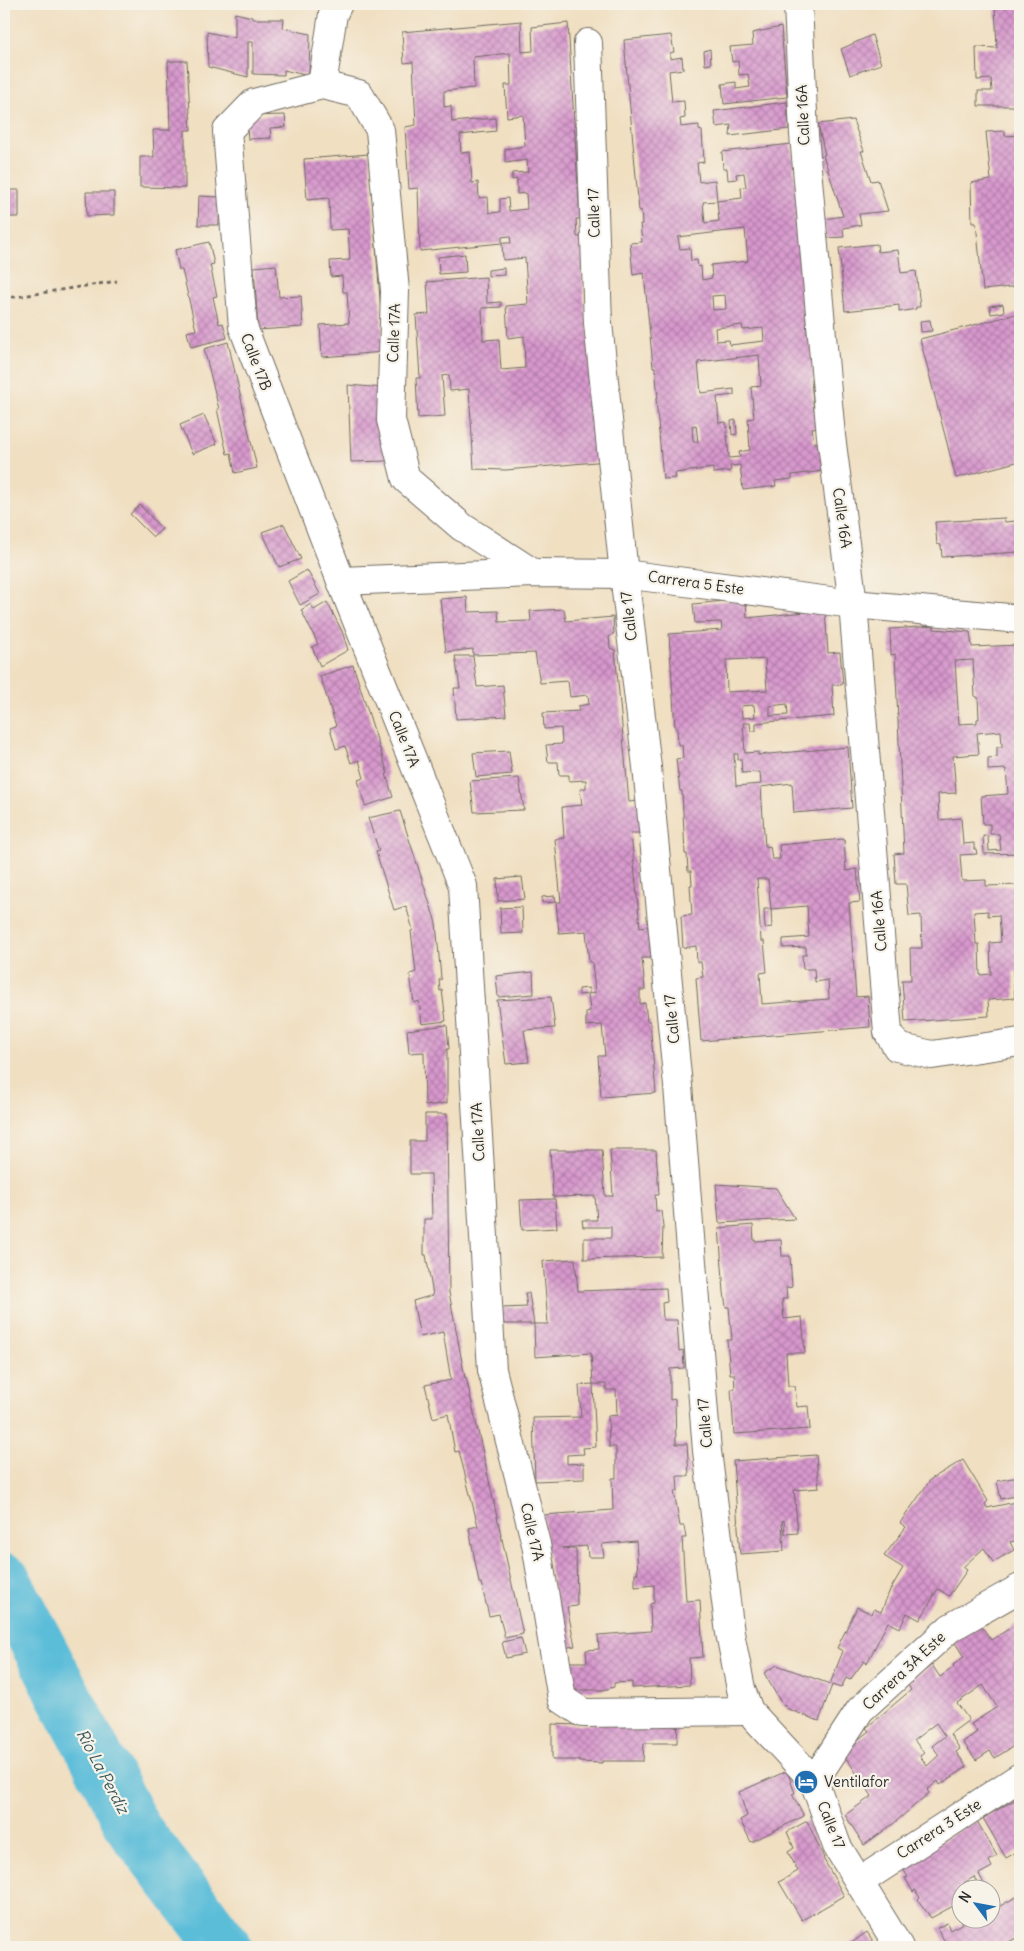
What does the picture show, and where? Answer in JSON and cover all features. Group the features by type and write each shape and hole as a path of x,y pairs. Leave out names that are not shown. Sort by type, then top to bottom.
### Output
{"street":[{"path":"322,86 333,14 338,4"},
{"name":"Calle 16A","path":"798,4 804,135 831,436 853,604 888,1032 897,1047 932,1055 1020,1042"},
{"name":"Calle 17","path":"588,43 598,323 624,574 647,767 678,1086 707,1451 730,1633 741,1689 749,1711 814,1781 837,1846 899,1947"},
{"name":"Calle 17A","path":"322,86 359,94 380,130 395,291 391,420 406,479 462,527 533,573"},
{"name":"Calle 17B","path":"322,86 254,103 227,130 243,327 341,581"},
{"name":"Carrera 5 Este","path":"341,581 533,573 624,574 853,604 1020,619"},
{"name":"Calle 17A","path":"341,581 463,886 492,1370 536,1544 562,1698 583,1713 749,1711"},
{"name":"Carrera 3A Este","path":"814,1781 860,1710 950,1628 1020,1588"},
{"name":"Carrera 3 Este","path":"859,1882 1020,1777"}],"path":[{"path":"4,296 16,297 117,281"}],"building":[{"path":"995,4 1020,4 1020,106 978,106 978,91 992,91 991,79 977,80 976,47 997,48"},
{"path":"235,13 252,17 252,19 284,19 283,28 310,34 309,76 284,70 284,75 253,74 253,42 248,42 248,77 208,67 207,32 235,38"},
{"path":"521,21 522,52 533,51 532,27 568,23 580,219 576,219 577,237 592,235 593,267 582,267 584,299 607,461 506,470 474,469 469,389 450,391 449,375 442,376 445,416 418,418 416,378 420,378 416,315 429,314 427,282 486,277 487,303 501,302 501,307 482,308 483,340 499,339 501,370 525,368 524,336 508,338 506,306 528,304 525,258 503,260 502,243 420,251 418,188 409,189 405,127 416,125 413,62 404,63 402,32","holes":["510,53 511,85 505,85 507,117 523,115 525,146 505,149 505,163 527,160 528,172 512,173 512,180 517,179 517,194 526,193 527,209 509,211 508,198 500,199 500,212 489,213 488,197 479,198 478,182 472,183 470,152 461,153 460,135 496,131 495,118 452,122 451,106 444,107 444,91 474,88 473,57","510,236 511,243 502,243 502,237"]},
{"path":"781,27 787,97 724,104 722,84 736,82 736,89 750,87 748,74 739,75 738,61 732,62 730,47 753,45 752,33"},
{"path":"671,35 674,52 670,53 670,59 682,57 683,69 669,71 672,102 684,101 685,118 680,119 681,127 699,125 699,130 702,131 704,162 697,163 699,182 715,180 717,201 742,198 741,188 746,187 744,173 736,174 737,179 728,180 727,168 723,169 722,152 791,144 812,316 806,317 807,334 812,333 814,379 811,380 814,411 817,411 819,427 812,428 814,443 828,441 831,470 792,475 792,479 775,481 776,486 743,490 740,465 730,466 731,471 713,473 713,468 675,473 676,478 663,479 656,399 658,398 655,367 653,367 644,273 633,275 630,243 642,242 640,224 642,224 641,210 639,211 624,40","holes":["717,201 719,221 705,223 703,202","745,229 748,261 711,265 712,278 702,280 701,266 698,267 697,260 691,261 690,248 680,249 678,237","725,295 726,309 713,310 712,296","742,325 743,330 763,328 764,341 730,345 729,340 716,341 715,328","759,355 761,386 751,387 754,418 748,419 750,450 739,452 740,457 729,458 726,422 719,423 717,397 734,395 734,389 701,393 698,362","696,425 698,442 693,442 692,426"]},
{"path":"872,35 881,64 850,75 841,49"},
{"path":"710,49 711,64 705,65 704,51"},
{"path":"168,61 187,61 191,130 185,130 185,188 140,187 140,157 154,157 153,130 170,130"},
{"path":"787,102 789,129 730,136 731,125 716,127 714,111"},
{"path":"285,115 286,127 270,128 271,138 248,139 246,116"},
{"path":"853,120 864,151 861,151 871,181 878,180 888,211 859,214 861,225 843,228 844,237 826,238 824,219 843,216 823,155 825,155 818,124"},
{"path":"1005,131 1005,136 1020,135 1020,286 983,290 976,223 972,223 971,183 991,180 986,132"},
{"path":"369,154 384,352 322,357 320,325 349,323 347,292 343,292 342,276 331,277 330,261 350,260 348,229 330,230 329,198 307,200 304,159"},
{"path":"4,190 19,190 19,217 4,217"},
{"path":"86,192 114,192 114,215 87,216"},
{"path":"199,196 220,197 219,225 198,225"},
{"path":"209,242 214,264 210,265 217,296 213,297 219,324 223,323 227,338 191,347 187,332 196,330 182,270 179,270 175,250"},
{"path":"877,244 878,252 898,250 901,273 916,271 920,307 899,312 899,305 845,311 839,248"},
{"path":"465,254 466,272 439,274 438,257"},
{"path":"276,265 279,297 301,296 303,327 258,330 254,267"},
{"path":"504,268 504,275 488,276 488,270"},
{"path":"1003,304 1004,312 991,314 990,306"},
{"path":"1020,313 1020,461 956,478 920,339"},
{"path":"930,320 932,331 921,332 920,321"},
{"path":"228,342 257,468 235,473 231,453 227,454 217,409 219,409 204,349"},
{"path":"348,385 384,388 387,461 351,462"},
{"path":"204,415 217,444 192,454 180,425"},
{"path":"736,420 737,434 732,435 731,421"},
{"path":"140,505 162,529 153,537 130,514"},
{"path":"1004,518 1005,522 1016,521 1019,552 942,557 941,545 937,544 935,522"},
{"path":"284,524 301,559 279,567 262,532"},
{"path":"307,570 320,594 300,605 288,581"},
{"path":"467,597 468,612 498,611 499,622 531,621 530,611 564,609 566,621 613,617 614,633 609,637 610,648 615,650 629,802 638,801 641,833 631,833 640,927 648,926 651,958 642,958 645,990 640,990 640,1004 645,1003 647,1021 650,1021 656,1093 601,1097 598,1056 605,1056 602,1025 586,1026 586,1012 590,1011 588,994 579,995 579,989 589,988 589,994 595,993 586,931 559,933 556,902 561,902 555,839 564,838 562,807 582,805 580,789 586,788 586,780 569,781 569,775 559,775 558,762 548,762 546,745 562,744 561,728 544,729 543,713 579,711 578,706 589,704 588,695 570,697 568,681 540,683 535,653 473,655 473,649 446,652 440,599"},
{"path":"746,599 747,618 825,610 828,653 840,652 843,684 832,685 834,716 756,723 756,731 751,731 750,723 743,723 745,753 758,752 758,755 848,747 852,808 794,813 792,783 761,787 765,847 770,846 772,859 780,859 779,845 844,839 846,871 857,869 860,902 849,903 856,997 868,996 870,1027 701,1041 696,978 703,977 701,962 697,962 696,946 683,948 681,916 692,915 690,885 692,885 691,871 688,871 687,854 685,854 682,791 680,791 676,759 683,758 682,745 678,745 677,728 675,728 669,634 722,630 721,622 695,623 693,604","holes":["765,659 767,690 727,692 726,660","787,704 788,715 770,716 770,706","754,705 755,717 742,718 741,706","734,754 738,754 738,760 741,759 742,773 760,772 761,784 736,786","757,879 768,879 771,909 807,906 809,937 783,939 783,948 806,947 806,955 802,955 803,969 814,969 815,982 828,980 829,999 762,1004 760,973 767,972 764,941 761,941"]},
{"path":"327,602 342,631 348,650 320,666 312,647 318,644 301,610 311,604 314,610"},
{"path":"934,626 934,629 970,632 972,647 1020,645 1020,853 984,854 983,836 988,836 989,851 1001,850 999,834 990,834 990,824 983,824 981,796 1008,794 1006,769 988,770 988,758 997,757 997,747 1002,747 1001,731 977,733 979,754 953,756 956,793 938,794 939,820 961,818 963,844 974,843 974,849 976,849 977,854 960,855 962,881 986,880 986,886 1020,885 1020,972 1013,972 1015,998 988,1000 989,1016 905,1022 902,980 911,980 910,948 922,948 921,915 909,916 906,884 896,884 894,854 904,853 895,654 891,655 890,629","holes":["973,660 975,697 978,697 979,719 977,719 977,723 959,724 955,661","988,911 988,916 999,915 1001,942 990,943 991,974 980,975 979,944 976,944 974,912"]},
{"path":"455,656 473,656 477,687 503,685 506,716 456,719 454,688 460,688"},
{"path":"353,665 388,774 386,774 393,797 365,806 358,780 364,778 359,760 351,763 345,746 336,749 330,728 336,726 320,676"},
{"path":"509,751 512,774 476,777 473,753"},
{"path":"519,778 524,810 474,812 470,781"},
{"path":"400,811 436,923 442,979 439,980 440,991 442,990 446,1021 422,1024 419,1001 414,1003 410,974 416,972 411,931 413,930 406,906 394,910 376,852 379,851 368,818"},
{"path":"522,877 525,899 498,901 497,879"},
{"path":"555,896 556,902 542,903 542,897"},
{"path":"522,907 523,933 501,934 500,908"},
{"path":"764,909 771,909 772,927 765,928"},
{"path":"533,972 534,994 498,997 496,976"},
{"path":"551,997 555,1028 524,1030 529,1062 506,1064 497,1000"},
{"path":"447,1025 449,1049 447,1049 447,1103 425,1106 424,1052 409,1053 407,1030"},
{"path":"425,1114 447,1114 449,1292 465,1378 523,1634 505,1638 499,1614 489,1616 481,1583 479,1583 469,1528 478,1526 459,1451 455,1452 448,1414 433,1418 425,1385 451,1380 443,1332 420,1337 413,1301 433,1295 426,1255 424,1255 424,1219 432,1219 431,1174 410,1174 410,1141 425,1141"},
{"path":"550,1150 602,1150 605,1196 613,1196 610,1150 656,1150 659,1195 655,1195 656,1211 661,1211 663,1226 662,1257 584,1259 584,1238 611,1238 611,1227 583,1227 582,1220 597,1220 595,1196 553,1197"},
{"path":"716,1184 776,1188 795,1219 719,1223"},
{"path":"555,1199 557,1228 522,1230 520,1200"},
{"path":"753,1225 754,1241 781,1240 782,1256 790,1256 792,1287 786,1288 787,1299 782,1299 784,1319 802,1317 805,1353 786,1353 788,1386 795,1386 797,1407 808,1406 810,1429 734,1434 731,1389 735,1389 734,1374 730,1374 727,1340 732,1340 729,1307 726,1307 724,1292 719,1228"},
{"path":"575,1259 578,1291 666,1288 667,1302 662,1303 663,1320 677,1320 679,1351 683,1350 684,1368 670,1369 670,1400 675,1399 676,1444 687,1444 689,1476 677,1476 678,1491 674,1491 680,1526 684,1526 686,1538 682,1538 686,1601 700,1600 703,1657 689,1658 690,1685 632,1688 632,1682 614,1683 614,1687 603,1690 572,1690 569,1662 587,1662 586,1650 599,1649 598,1635 651,1631 650,1604 654,1603 654,1585 635,1587 635,1573 638,1573 636,1541 602,1544 604,1557 588,1557 587,1546 562,1548 576,1549 577,1606 567,1607 575,1646 563,1648 543,1515 613,1510 612,1478 616,1478 616,1447 609,1447 608,1416 617,1415 616,1390 606,1390 606,1384 593,1384 591,1353 535,1357 534,1324 548,1324 543,1261"},
{"path":"525,1293 529,1293 534,1324 504,1324 502,1308 527,1307"},
{"path":"593,1384 596,1447 583,1448 584,1454 567,1455 567,1464 584,1463 584,1479 535,1481 533,1418 581,1417 579,1385"},
{"path":"816,1455 819,1488 794,1490 798,1533 785,1534 784,1520 782,1521 784,1551 740,1554 733,1461"},
{"path":"963,1460 988,1501 985,1504 987,1508 1020,1501 1020,1540 1010,1542 1014,1550 993,1562 984,1548 963,1567 967,1570 949,1596 938,1589 920,1620 907,1613 900,1628 888,1622 867,1663 864,1661 850,1680 846,1678 841,1688 832,1685 819,1721 788,1709 780,1701 764,1673 777,1665 830,1684 843,1651 837,1648 857,1607 872,1614 874,1609 881,1612 890,1590 903,1568 884,1556 906,1527 900,1523 931,1479"},
{"path":"1018,1477 1020,1495 1001,1499 997,1481"},
{"path":"1020,1622 1020,1742 995,1758 990,1751 976,1760 963,1742 977,1732 971,1724 997,1707 983,1685 957,1703 969,1720 950,1734 960,1749 956,1752 967,1767 940,1785 938,1781 927,1790 929,1793 893,1824 864,1845 845,1815 872,1796 842,1752 869,1731 866,1728 911,1690 907,1683 932,1665 940,1677 954,1667 953,1665 964,1657 954,1641 980,1624 991,1640","holes":["936,1723 945,1736 932,1746 939,1755 927,1766 920,1756 924,1753 914,1740"]},
{"path":"521,1638 525,1654 506,1658 502,1642"},
{"path":"678,1716 677,1743 644,1743 643,1761 602,1761 602,1763 579,1762 579,1760 552,1760 552,1724 579,1725"},
{"path":"787,1771 795,1793 792,1794 804,1816 751,1842 740,1820 747,1816 739,1792"},
{"path":"1020,1797 1020,1850 1006,1858 983,1818"},
{"path":"807,1821 823,1858 844,1896 802,1920 779,1882 798,1871 788,1852 794,1848 787,1832"},
{"path":"977,1821 997,1856 989,1861 992,1867 979,1874 981,1878 952,1878 952,1907 931,1918 918,1900 920,1898 915,1890 913,1892 905,1878 908,1877 900,1864"},
{"path":"1020,1895 1020,1941 1018,1942 1016,1938 1003,1947 948,1947 937,1928 947,1923 950,1930 954,1928 1002,1928 1002,1905"},
{"path":"867,1932 877,1947 847,1946"}],"waterway":[{"name":"Río La Perdiz","path":"4,1580 134,1829 225,1947"}],"place":[{"name":"Ventilafor","path":"806,1782"}]}
